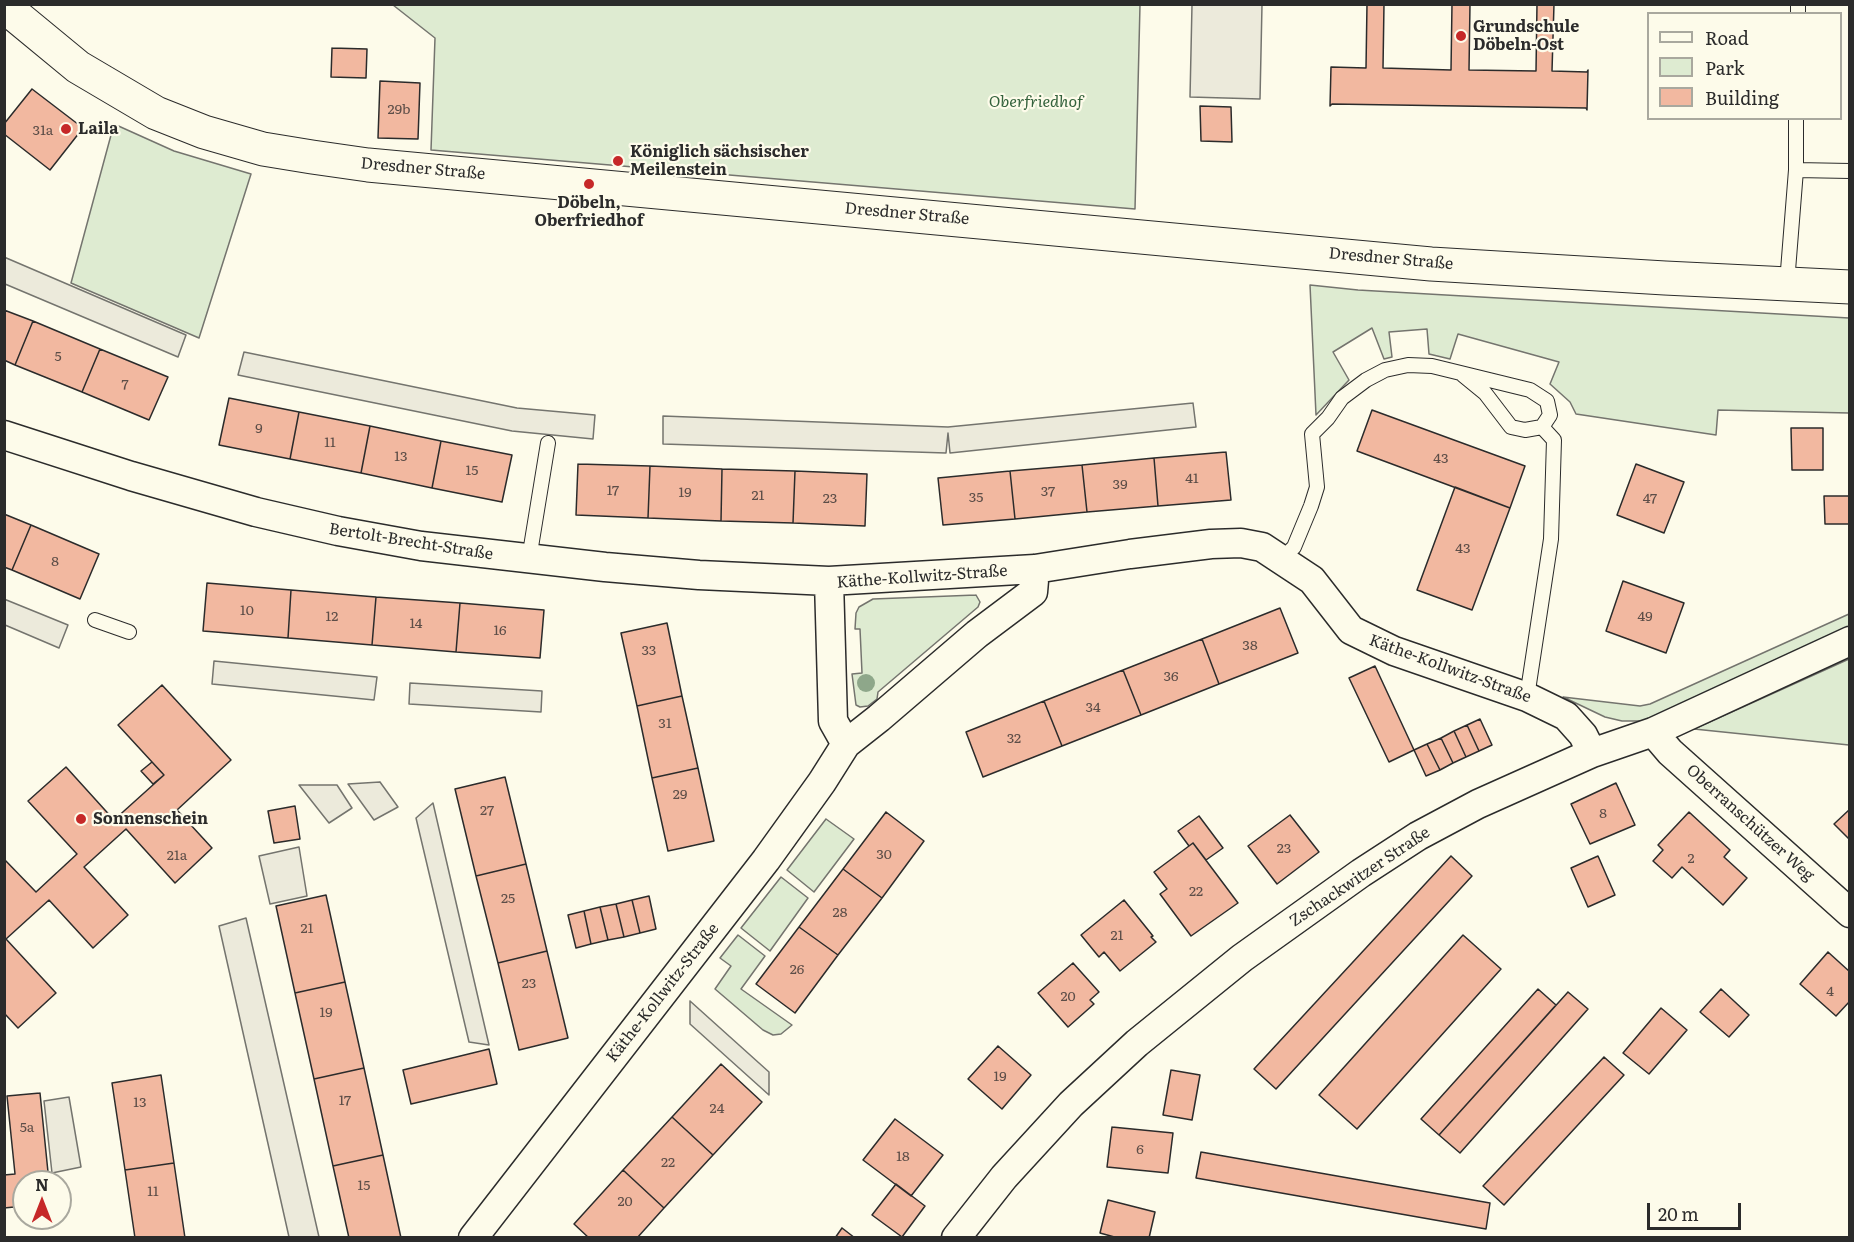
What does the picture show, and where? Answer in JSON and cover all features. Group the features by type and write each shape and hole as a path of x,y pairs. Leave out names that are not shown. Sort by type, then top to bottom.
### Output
{"main road":[{"name":"Dresdner Straße","path":"4,6 78,67 156,113 214,135 263,149 302,156 368,165 1431,264 1850,286"}],"street":[{"name":"Bertolt-Brecht-Straße","path":"4,435 131,476 286,519 421,546 529,560 699,575 830,581"},
{"name":"Käthe-Kollwitz-Straße","path":"846,744 833,721 830,581 1035,569 1142,553 1241,543 1262,547 1312,580 1351,630 1394,651 1527,697 1566,716 1583,735 1592,753"},
{"name":"Käthe-Kollwitz-Straße","path":"473,1238 766,860 822,782 846,744 977,634 1033,592 1035,569"},
{"name":"Zschackwitzer Straße","path":"956,1238 1004,1177 1071,1104 1137,1043 1242,958 1418,836 1478,804 1592,753 1653,732 1850,641"},
{"name":"Oberranschützer Weg","path":"1653,732 1670,752 1850,913"}],"lane":[{"path":"1787,284 1796,170 1796,120"},
{"path":"1796,170 1850,171"},
{"path":"1282,559 1294,547 1317,487 1312,434 1328,418 1342,398 1366,380 1385,370 1408,365 1432,366 1530,390 1548,401 1550,416 1542,427 1525,430 1510,427 1485,393 1463,375"},
{"path":"1527,697 1551,538 1554,440 1542,427"},
{"path":"529,560 548,443"},
{"path":"95,620 129,632"}],"green space":[{"name":"Oberfriedhof","path":"393,5 1140,5 1135,209 431,150 435,38"},
{"path":"114,124 174,151 251,174 199,338 71,283"},
{"path":"1310,285 1358,290 1849,318 1849,413 1718,410 1716,435 1576,414 1570,402 1550,384 1559,362 1458,334 1450,359 1429,354 1427,329 1389,332 1392,357 1384,359 1372,328 1333,352 1349,380 1316,415"},
{"path":"976,595 980,602 978,607 878,692 877,699 868,706 856,705 852,674 862,673 860,629 855,629 856,613 859,607 873,599"},
{"path":"1849,614 1849,629 1647,721 1622,721 1605,717 1563,697 1640,706 1650,704"},
{"path":"1849,659 1849,745 1694,729"},
{"path":"826,819 854,839 814,892 787,870"},
{"path":"781,877 808,898 770,951 741,928"},
{"path":"738,935 765,956 741,989 792,1025 781,1034 773,1035 763,1030 715,989 731,966 720,958"}],"shaded area":[{"path":"1192,5 1262,5 1260,99 1190,97"},
{"path":"4,257 186,335 178,357 5,284"},
{"path":"244,352 517,408 595,415 593,439 512,431 238,375"},
{"path":"1193,403 1196,427 950,453 948,433 946,453 663,444 663,416 948,427"},
{"path":"4,599 68,625 59,648 5,625"},
{"path":"214,661 377,677 374,700 212,684"},
{"path":"410,683 542,691 541,712 409,704"},
{"path":"380,782 398,807 374,820 348,784"},
{"path":"299,785 337,785 352,808 329,823"},
{"path":"433,803 489,1045 469,1042 416,818"},
{"path":"299,847 307,896 270,904 259,856"},
{"path":"246,918 319,1237 289,1237 219,926"},
{"path":"690,1001 769,1072 769,1095 690,1024"},
{"path":"69,1097 81,1167 52,1170 44,1101"}],"building":[{"name":"Grundschule Döbeln-Ost","path":"1367,4 1384,4 1383,68 1451,70 1452,4 1470,4 1469,70 1536,71 1537,4 1554,4 1552,71 1587,72 1588,70 1587,110 1586,108 1332,104 1330,106 1331,67 1366,68"},
{"path":"332,48 367,49 366,78 331,77"},
{"path":"380,81 420,83 418,139 378,138"},
{"path":"32,89 83,128 50,170 4,134 4,124"},
{"path":"1200,106 1231,107 1232,142 1201,141"},
{"path":"4,310 33,321 15,365 4,360"},
{"path":"33,321 100,349 82,392 15,365"},
{"path":"100,349 168,377 149,420 82,392"},
{"path":"229,398 299,412 290,459 219,445"},
{"path":"1372,410 1525,466 1510,508 1357,451"},
{"path":"299,412 370,426 361,473 290,459"},
{"path":"370,426 441,441 432,488 361,473"},
{"path":"1791,428 1823,428 1823,470 1792,470"},
{"path":"441,441 512,455 502,502 432,488"},
{"path":"1226,452 1231,500 1158,506 1154,458"},
{"path":"1154,458 1158,506 1087,512 1082,465"},
{"path":"578,464 650,466 648,518 576,515"},
{"path":"1636,464 1684,482 1664,533 1617,515"},
{"path":"1082,465 1087,512 1015,519 1010,471"},
{"path":"650,466 722,469 721,521 648,518"},
{"path":"722,469 795,471 793,523 721,521"},
{"path":"795,471 867,474 865,526 793,523"},
{"path":"1010,471 1015,519 943,525 938,478"},
{"path":"1455,487 1510,508 1472,610 1417,590"},
{"path":"1824,496 1850,496 1850,524 1825,524"},
{"path":"4,514 31,525 12,570 4,567"},
{"path":"31,525 99,554 80,599 12,570"},
{"path":"1623,581 1684,603 1666,653 1606,631"},
{"path":"207,583 291,590 288,638 203,631"},
{"path":"291,590 376,597 372,645 288,638"},
{"path":"376,597 460,603 456,652 372,645"},
{"path":"460,603 544,610 540,658 456,652"},
{"path":"1280,608 1298,653 1219,684 1202,639"},
{"path":"667,623 682,696 637,706 621,633"},
{"path":"1202,639 1219,684 1141,715 1123,670"},
{"path":"1375,666 1414,750 1389,762 1349,678"},
{"path":"1123,670 1141,715 1062,746 1044,701"},
{"name":"Sonnenschein","path":"162,685 231,760 177,810 212,848 175,883 126,829 84,867 128,915 93,948 49,900 6,939 56,993 18,1028 4,1013 4,859 36,892 77,854 28,801 66,767 114,820 164,775 118,725"},
{"path":"682,696 698,768 652,778 637,706"},
{"path":"1044,701 1062,746 983,777 966,732"},
{"path":"1480,719 1492,745 1479,751 1467,725"},
{"path":"1467,725 1479,751 1466,757 1454,731"},
{"path":"1454,731 1466,757 1453,763 1441,738"},
{"path":"1441,738 1453,763 1440,770 1427,744"},
{"path":"1427,744 1440,770 1426,776 1414,750"},
{"path":"152,762 164,775 153,784 141,771"},
{"path":"698,768 714,841 668,851 652,778"},
{"path":"505,777 526,864 476,876 455,789"},
{"path":"1616,783 1635,825 1590,844 1571,804"},
{"path":"295,806 300,839 274,843 268,811"},
{"path":"1850,809 1850,840 1834,824"},
{"path":"886,812 924,841 882,898 843,869"},
{"path":"1689,812 1730,850 1724,857 1747,878 1723,905 1682,867 1672,878 1653,861 1663,850 1658,845"},
{"path":"1290,815 1319,852 1277,884 1248,846"},
{"path":"1199,816 1223,848 1206,860 1193,843 1189,846 1178,831"},
{"path":"1193,843 1238,903 1191,936 1160,894 1167,889 1154,872"},
{"path":"1451,856 1472,876 1276,1089 1254,1069"},
{"path":"1598,856 1615,895 1588,907 1571,868"},
{"path":"526,864 547,951 498,963 476,876"},
{"path":"843,869 882,898 838,955 799,927"},
{"path":"326,895 345,982 295,993 276,906"},
{"path":"649,896 656,929 640,933 632,900"},
{"path":"632,900 640,933 624,937 616,904"},
{"path":"1124,900 1156,942 1120,971 1104,952 1099,957 1081,935"},
{"path":"616,904 624,937 608,940 600,907"},
{"path":"600,907 608,940 591,944 584,911"},
{"path":"584,911 591,944 576,948 568,915"},
{"path":"799,927 838,955 795,1013 756,984"},
{"path":"1463,935 1501,969 1357,1129 1319,1095"},
{"path":"547,951 568,1038 519,1050 498,963"},
{"path":"1828,952 1850,972 1850,1001 1836,1016 1800,984"},
{"path":"1073,963 1099,992 1090,1000 1094,1004 1068,1027 1038,993"},
{"path":"345,982 364,1068 314,1079 295,993"},
{"path":"1538,989 1556,1005 1439,1135 1421,1119"},
{"path":"1721,989 1749,1015 1729,1037 1700,1012"},
{"path":"1568,992 1588,1009 1460,1153 1439,1135"},
{"path":"1661,1008 1687,1030 1649,1074 1623,1053"},
{"path":"998,1046 1031,1075 1002,1109 968,1079"},
{"path":"489,1049 497,1084 411,1104 403,1070"},
{"path":"1604,1057 1624,1075 1504,1205 1483,1186"},
{"path":"721,1064 762,1102 713,1155 672,1117"},
{"path":"364,1068 383,1155 333,1166 314,1079"},
{"path":"1171,1070 1200,1075 1192,1120 1163,1115"},
{"path":"161,1075 174,1163 125,1170 112,1083"},
{"path":"40,1093 48,1170 15,1170 7,1096"},
{"path":"672,1117 713,1155 664,1208 623,1170"},
{"path":"895,1119 943,1155 911,1196 863,1160"},
{"path":"1112,1127 1173,1133 1168,1173 1107,1167"},
{"path":"1201,1152 1490,1203 1486,1229 1196,1178"},
{"path":"383,1155 401,1238 349,1238 333,1166"},
{"path":"174,1163 185,1238 135,1238 125,1170"},
{"path":"623,1170 664,1208 637,1238 589,1238 574,1224"},
{"path":"12,1174 12,1207 4,1208 4,1175"},
{"path":"896,1184 925,1206 902,1237 872,1215"},
{"path":"1108,1200 1155,1212 1149,1238 1118,1238 1100,1233"},
{"path":"842,1228 855,1238 835,1238"}],"place":[{"name":"Grundschule Döbeln-Ost","path":"1461,36"},
{"name":"Laila","path":"66,129"},
{"name":"Königlich sächsischer Meilenstein","path":"618,161"},
{"name":"Döbeln, Oberfriedhof","path":"589,184"},
{"name":"Sonnenschein","path":"81,819"}]}
